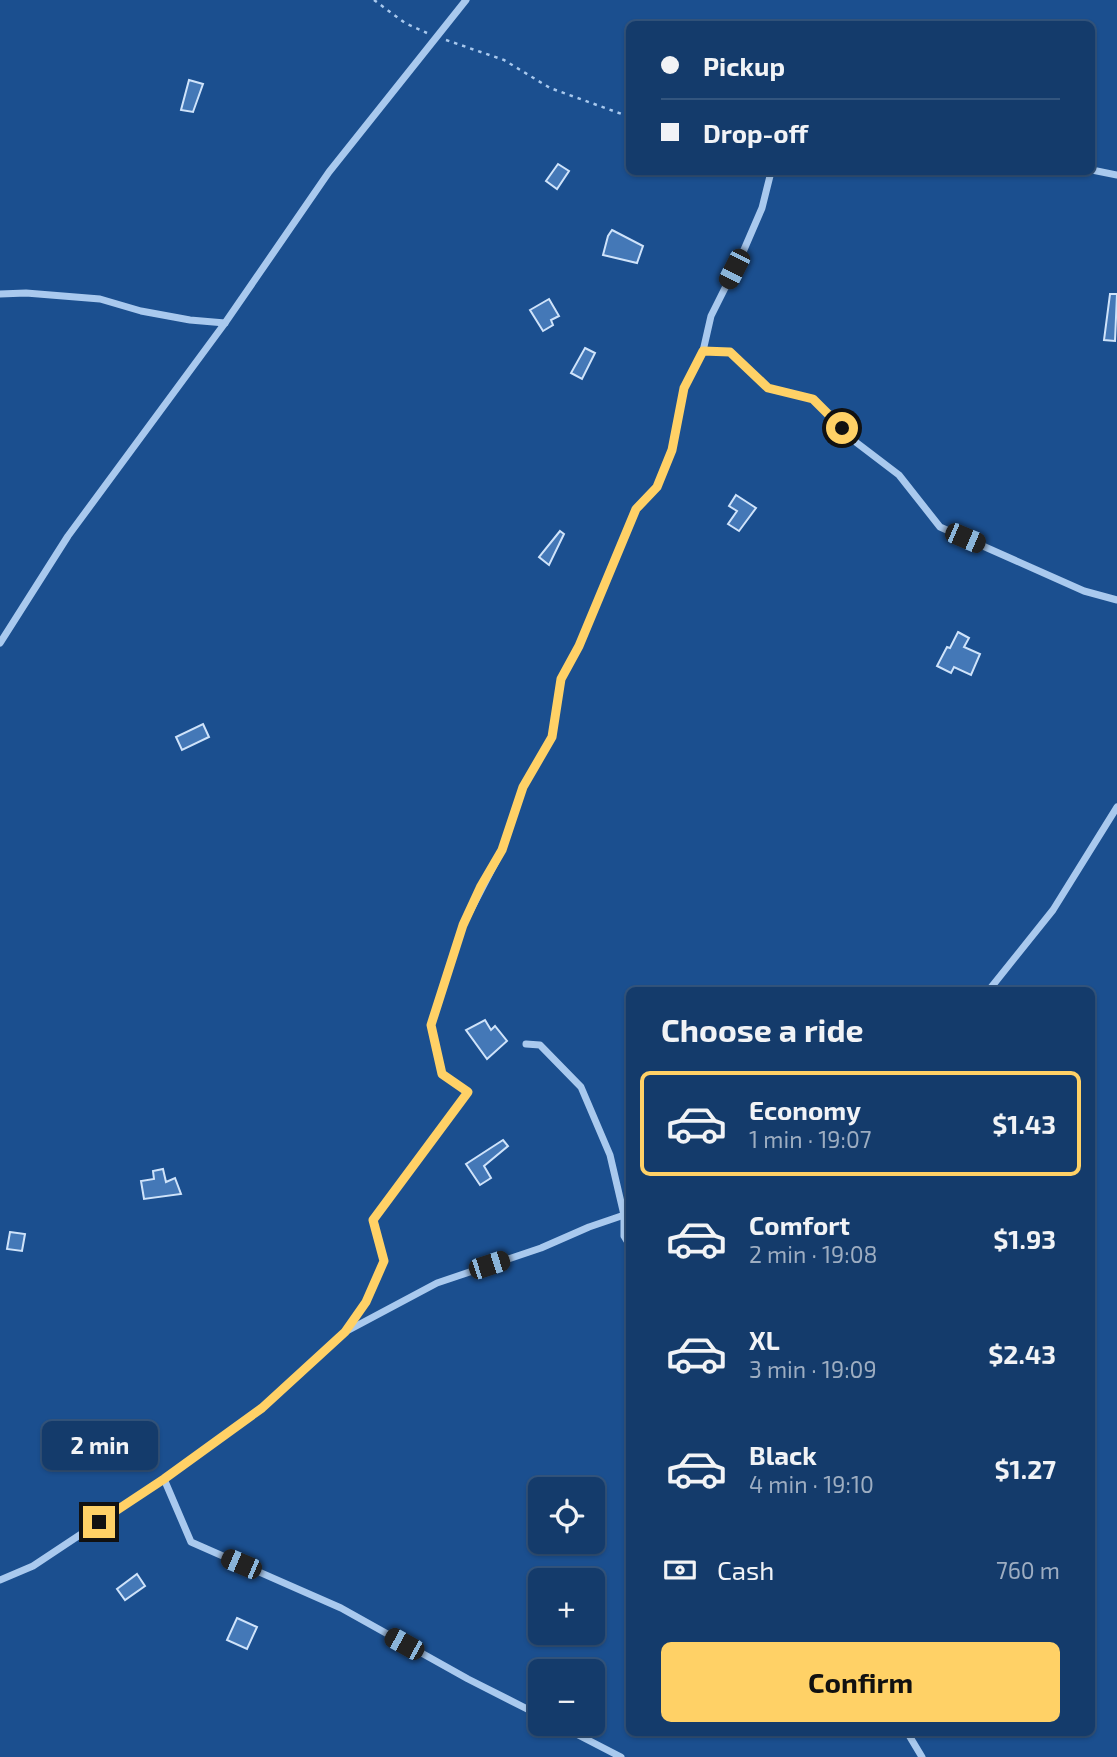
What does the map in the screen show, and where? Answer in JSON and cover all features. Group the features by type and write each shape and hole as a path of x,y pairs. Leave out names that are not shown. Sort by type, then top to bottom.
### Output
{"street":[{"path":"0,643 68,536 225,323 329,172 466,0"},
{"path":"1095,171 1117,175"},
{"path":"0,1580 33,1566 164,1479 262,1408 345,1332 366,1302 384,1261 373,1220 468,1092 442,1074 431,1025 455,950 468,915 502,850 523,787 552,737 561,679 579,646 636,509 657,487 672,450 684,388 703,351 711,316 762,208 770,175"},
{"path":"0,294 26,293 100,299 141,311 225,323"},
{"path":"703,351 730,352 768,388 813,399 857,443 899,475 940,527 1084,591 1117,600"},
{"path":"991,987 1052,910 1117,807"},
{"path":"526,1044 540,1045 581,1087 610,1156 626,1211"},
{"path":"345,1332 437,1283 541,1248 626,1214"},
{"path":"626,1221 626,1239"},
{"path":"164,1479 191,1542 341,1608 528,1709"},
{"path":"580,1736 621,1757"},
{"path":"910,1736 922,1757"}],"path":[{"path":"374,0 405,23 436,37 504,60 550,88 626,116"}],"building":[{"path":"189,80 203,84 193,112 181,110"},
{"path":"558,164 569,171 557,189 546,181"},
{"path":"612,230 643,246 637,263 603,255"},
{"path":"1110,294 1117,294 1115,341 1104,340"},
{"path":"549,299 559,316 551,320 553,325 543,331 530,310"},
{"path":"585,348 595,353 582,379 571,373"},
{"path":"736,495 756,508 739,531 728,524 737,511 729,506"},
{"path":"560,531 564,534 549,565 539,557"},
{"path":"958,632 969,638 964,647 980,654 971,675 954,667 951,673 937,666"},
{"path":"203,724 209,737 182,750 176,737"},
{"path":"485,1020 491,1030 495,1026 507,1041 487,1059 466,1030"},
{"path":"503,1140 508,1146 484,1166 491,1178 480,1185 466,1164"},
{"path":"163,1169 166,1182 175,1178 181,1194 144,1199 141,1181 154,1179 153,1171"},
{"path":"10,1232 25,1234 22,1251 7,1249"},
{"path":"137,1574 145,1586 125,1600 117,1589"},
{"path":"237,1618 257,1627 247,1649 227,1640"}],"route":[{"path":"99,1522 262,1408 345,1332 366,1302 384,1261 373,1220 468,1092 442,1074 431,1025 463,925 502,850 523,787 552,737 561,679 579,646 636,509 657,487 672,450 684,388 703,351 730,352 768,388 813,399 842,428"}]}
